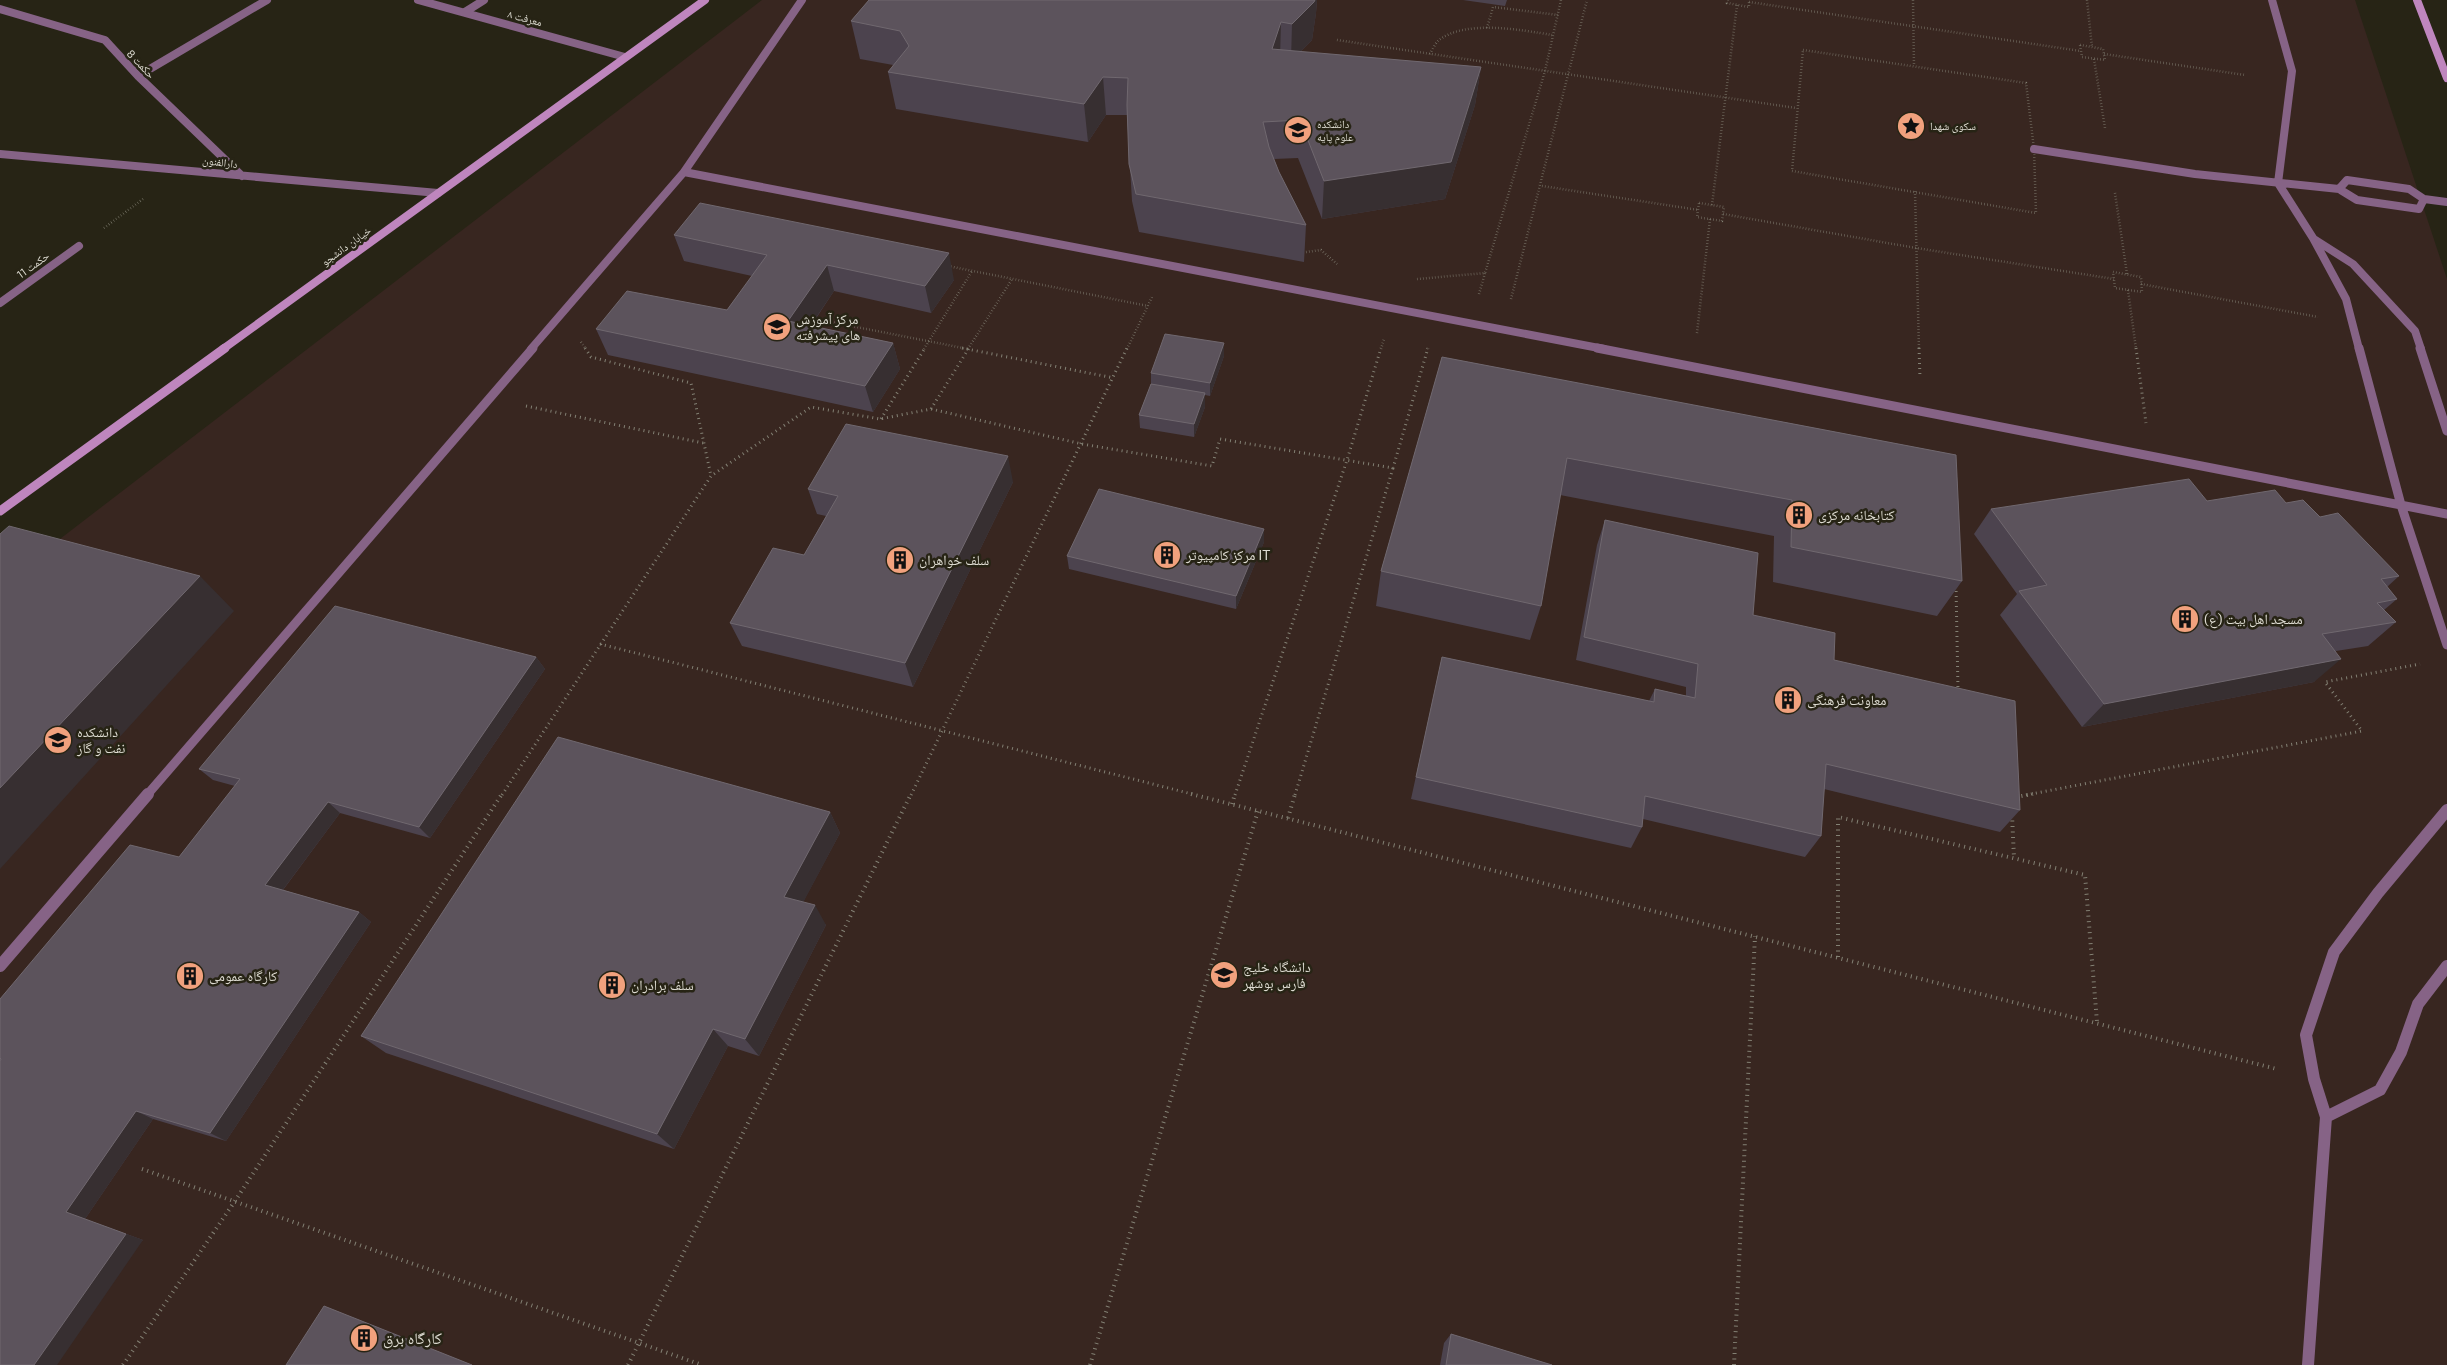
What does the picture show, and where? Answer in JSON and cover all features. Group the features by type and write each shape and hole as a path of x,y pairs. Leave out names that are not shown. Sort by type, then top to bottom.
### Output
{"street":[{"path":"138,76 267,0"},
{"name":"معرفت ۸","path":"418,0 625,57"},
{"path":"465,12 484,0"},
{"name":"خیابان دانشجو","path":"0,511 704,0"},
{"path":"0,966 684,172 802,0"},
{"path":"2272,0 2292,71 2278,183 2314,238 2346,299 2401,506 2447,645"},
{"path":"2417,0 2447,78"},
{"name":"حکمت 8","path":"0,9 104,40 138,76 242,176"},
{"path":"2034,149 2195,174 2339,190 2357,200 2419,208 2424,199"},
{"name":"دارالفنون","path":"0,154 438,193"},
{"path":"684,172 1437,316 1503,331 1921,409 2447,514"},
{"path":"2339,190 2347,180 2409,189 2424,199 2447,202"},
{"path":"2314,238 2353,264 2415,331 2447,430"},
{"name":"حکمت 11","path":"0,303 79,246"},
{"path":"2308,1365 2326,1117 2314,1079 2306,1035 2334,952 2378,893 2447,810"},
{"path":"2326,1117 2380,1090 2401,1052 2418,1004 2447,966"}],"path":[{"path":"1408,279 1485,273 1545,71 1552,35 1562,0"},
{"path":"1503,331 1542,186 1587,0"},
{"path":"1728,0 1727,4 1749,7 1749,1 2080,51"},
{"path":"1913,0 1914,66"},
{"path":"2087,0 2092,47"},
{"path":"1712,205 1737,5"},
{"path":"1487,28 1492,7 1558,15"},
{"path":"1430,54 1439,41 1448,35 1465,30 1487,28 1552,35"},
{"path":"1337,40 1796,108"},
{"path":"2080,45 2092,47 2103,49 2105,60 2082,57 2080,45"},
{"path":"1803,50 1914,66 2026,83 2034,149 2036,213 1792,171 1796,108 1803,50"},
{"path":"2104,54 2245,75"},
{"path":"79,246 184,170"},
{"path":"1542,186 1699,210"},
{"path":"1915,192 1921,409"},
{"path":"1699,203 1712,205 1724,207 1722,221 1697,217 1699,203"},
{"path":"1723,214 1916,248 2114,279"},
{"path":"1692,365 1710,220"},
{"path":"943,265 1148,306"},
{"path":"628,1365 943,730 1168,265"},
{"path":"880,420 972,271"},
{"path":"2113,272 2141,277 2141,284 2142,292 2115,288 2113,272"},
{"path":"931,409 1012,279"},
{"path":"2141,284 2352,323"},
{"path":"2128,290 2151,456"},
{"path":"1232,804 1346,460 1394,308"},
{"path":"563,313 591,357 692,383 711,476"},
{"path":"1288,818 1437,316"},
{"path":"830,322 1114,378"},
{"path":"489,398 703,443"},
{"path":"123,1365 235,1201 711,476 811,407 880,420 931,409 1082,444 1212,466 1220,439 1393,468"},
{"path":"1956,584 1958,692"},
{"path":"600,644 2096,1022 2314,1079"},
{"path":"2011,798 2362,730 2325,682 2428,662"},
{"path":"2011,807 2014,859"},
{"path":"1090,1365 1258,811"},
{"path":"1838,957 1838,817 2085,875 2096,1022"},
{"path":"1734,1365 1755,936"},
{"path":"142,1169 702,1365"}],"shaded area":[{"name":"دانشگاه خلیج فارس بوشهر","path":"762,0 2355,0 2447,279 2447,1365 0,1365 0,585"}],"building":[{"name":"دانشکده علوم پایه","path":"869,0 1315,0 1292,24 1281,22 1272,49 1481,67 1451,162 1324,181 1300,120 1263,122 1269,147 1279,172 1306,225 1136,194 1129,164 1128,78 1103,77 1084,104 888,72 909,46 900,31 851,21"},
{"path":"700,203 949,253 925,286 827,265 788,321 893,343 865,386 596,329 627,291 727,310 767,255 674,235"},
{"path":"1165,334 1224,343 1210,383 1151,373"},
{"name":"کتابخانه مرکزی","path":"1442,357 1956,455 1962,581 1791,547 1792,500 1567,458 1541,606 1381,571"},
{"path":"1151,384 1205,393 1194,424 1139,415"},
{"name":"سلف خواهران","path":"846,424 1008,456 905,663 730,623 773,548 804,555 838,496 808,489"},
{"name":"مسجد اهل بیت (ع)","path":"2189,479 2207,501 2275,490 2286,503 2303,500 2320,517 2338,513 2399,576 2381,579 2397,599 2377,603 2396,622 2322,634 2341,659 2104,704 2019,591 2047,585 1991,509"},
{"name":"مرکز کامپیوتر IT","path":"1099,489 1264,529 1236,596 1067,556"},
{"name":"معاونت فرهنگی","path":"1605,520 1758,553 1753,615 1835,633 1834,660 2015,701 2020,810 1826,764 1821,836 1645,796 1642,827 1416,777 1442,657 1654,702 1655,689 1695,698 1698,664 1584,637"},
{"path":"9,526 200,576 0,788 0,534"},
{"name":"کارگاه عمومی","path":"335,606 536,657 419,827 328,802 265,885 359,912 210,1133 136,1111 66,1212 126,1234 34,1365 0,1365 0,999 130,845 179,857 240,779 199,769"},
{"name":"سلف برادران","path":"558,737 830,812 784,897 815,905 745,1039 713,1029 657,1134 361,1036"},
{"name":"کارگاه برق","path":"324,1306 472,1365 286,1365"},
{"path":"1451,1334 1552,1365 1446,1365"}],"place":[{"name":"سکوی شهدا","path":"1911,126"},
{"name":"دانشکده علوم پایه","path":"1298,130"},
{"name":"مرکز آموزش های پیشرفته","path":"777,327"},
{"name":"کتابخانه مرکزی","path":"1799,515"},
{"name":"مرکز کامپیوتر IT","path":"1167,555"},
{"name":"سلف خواهران","path":"900,560"},
{"name":"مسجد اهل بیت (ع)","path":"2185,619"},
{"name":"معاونت فرهنگی","path":"1788,700"},
{"name":"دانشکده نفت و گاز","path":"58,740"},
{"name":"دانشگاه خلیج فارس بوشهر","path":"1224,975"},
{"name":"کارگاه عمومی","path":"190,976"},
{"name":"سلف برادران","path":"612,985"},
{"name":"کارگاه برق","path":"364,1338"}]}
